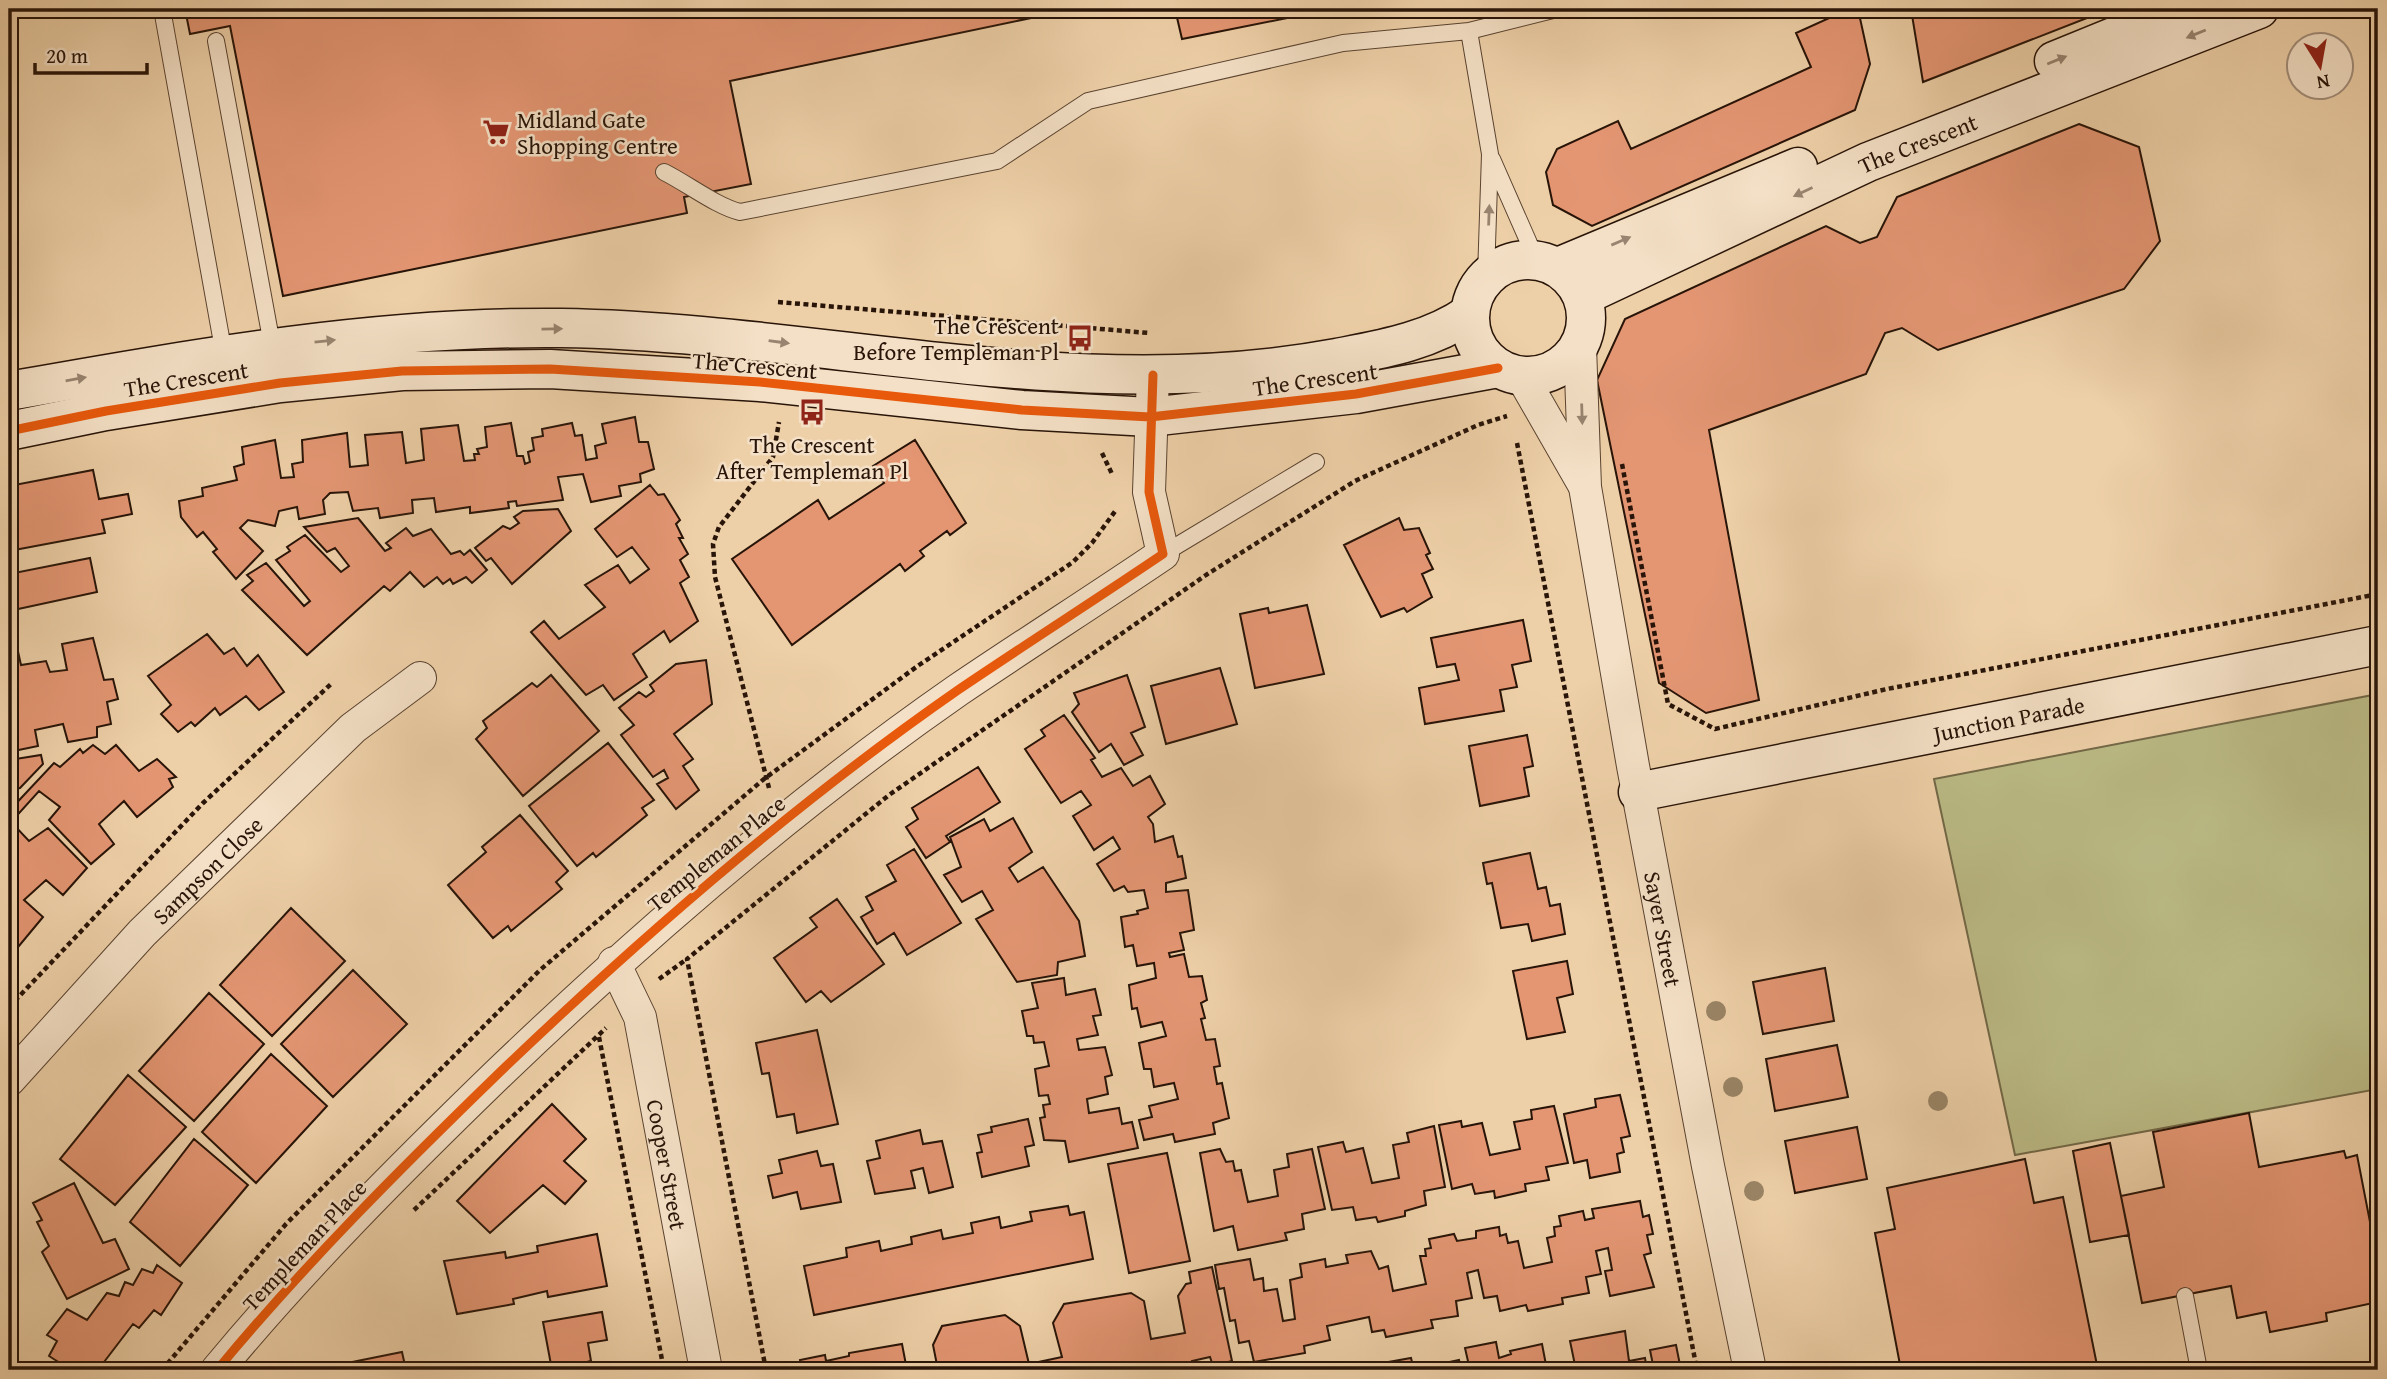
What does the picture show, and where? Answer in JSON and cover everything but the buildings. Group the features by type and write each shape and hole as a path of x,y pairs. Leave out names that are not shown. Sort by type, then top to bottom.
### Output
{"street":[{"name":"The Crescent","path":"1486,276 1501,265 1518,260 1547,263 2182,9"},
{"name":"The Crescent","path":"1583,296 1868,162 2259,9"},
{"path":"1547,263 1573,280 1583,296 1587,312 1586,330 1580,346"},
{"path":"1486,276 1472,300 1470,330 1476,345 1510,372"},
{"name":"The Crescent","path":"9,431 106,411 398,333 561,328 766,340 891,359 1022,371 1153,375 1233,373 1373,351 1446,330 1469,314"},
{"name":"The Crescent","path":"9,391 224,354 276,365 402,371 550,369 760,382 1022,410 1150,417 1220,412 1510,372 1538,375 1569,360 1580,346"},
{"name":"Sayer Street","path":"1580,346 1585,487 1638,793 1708,1166 1751,1370"},
{"name":"Sayer Street","path":"1510,372 1585,487"},
{"path":"1153,375 1149,492 1163,554"},
{"name":"Templeman Place","path":"217,1370 267,1311 435,1135 614,963 785,820 957,692 1163,554"},
{"name":"Junction Parade","path":"1638,793 2378,645"},
{"name":"Sampson Close","path":"9,1080 142,933 353,728 421,678"},
{"name":"Cooper Street","path":"614,963 640,1017 706,1370"}],"lane":[{"path":"162,9 224,354"},
{"path":"664,172 705,193 722,207 740,212 997,161 1088,101 1343,43 1469,31 1557,9"},
{"path":"1469,31 1490,154 1486,276"},
{"path":"216,41 276,365"},
{"path":"1490,154 1547,263"},
{"path":"1163,554 1317,462"},
{"path":"2185,1296 2200,1370"}],"path":[{"path":"658,980 687,960 889,795 1206,575 1355,481 1478,425 1511,414 1514,428"},
{"path":"766,417 792,420"},
{"path":"779,419 773,457 719,527 713,544 715,577 764,779 785,820"},
{"path":"1517,441 1697,1370"},
{"path":"1096,449 1105,456 1118,488"},
{"path":"1621,461 1668,704 1715,729 1887,690 2378,594"},
{"path":"162,1370 286,1224 540,970 764,779 919,665 1073,562 1093,543 1121,503"},
{"path":"9,1007 203,803 331,684"},
{"path":"687,960 766,1370"},
{"path":"406,1218 607,1028"},
{"path":"598,1036 664,1370"}],"green space":[{"path":"2378,694 2378,1089 2015,1155 1934,779"}],"cycle path":[{"path":"9,431 106,411 280,383 402,371 550,369 760,382 1022,410 1150,417 1356,394 1498,368"},
{"path":"217,1370 319,1255 426,1145 553,1022 664,921 779,825 897,734 958,690 1163,554 1149,492 1153,375"}],"place":[{"name":"Midland Gate Shopping Centre","path":"496,132"},
{"name":"The Crescent Before Templeman Pl","path":"1080,338"},
{"name":"The Crescent After Templeman Pl","path":"812,412"}]}
